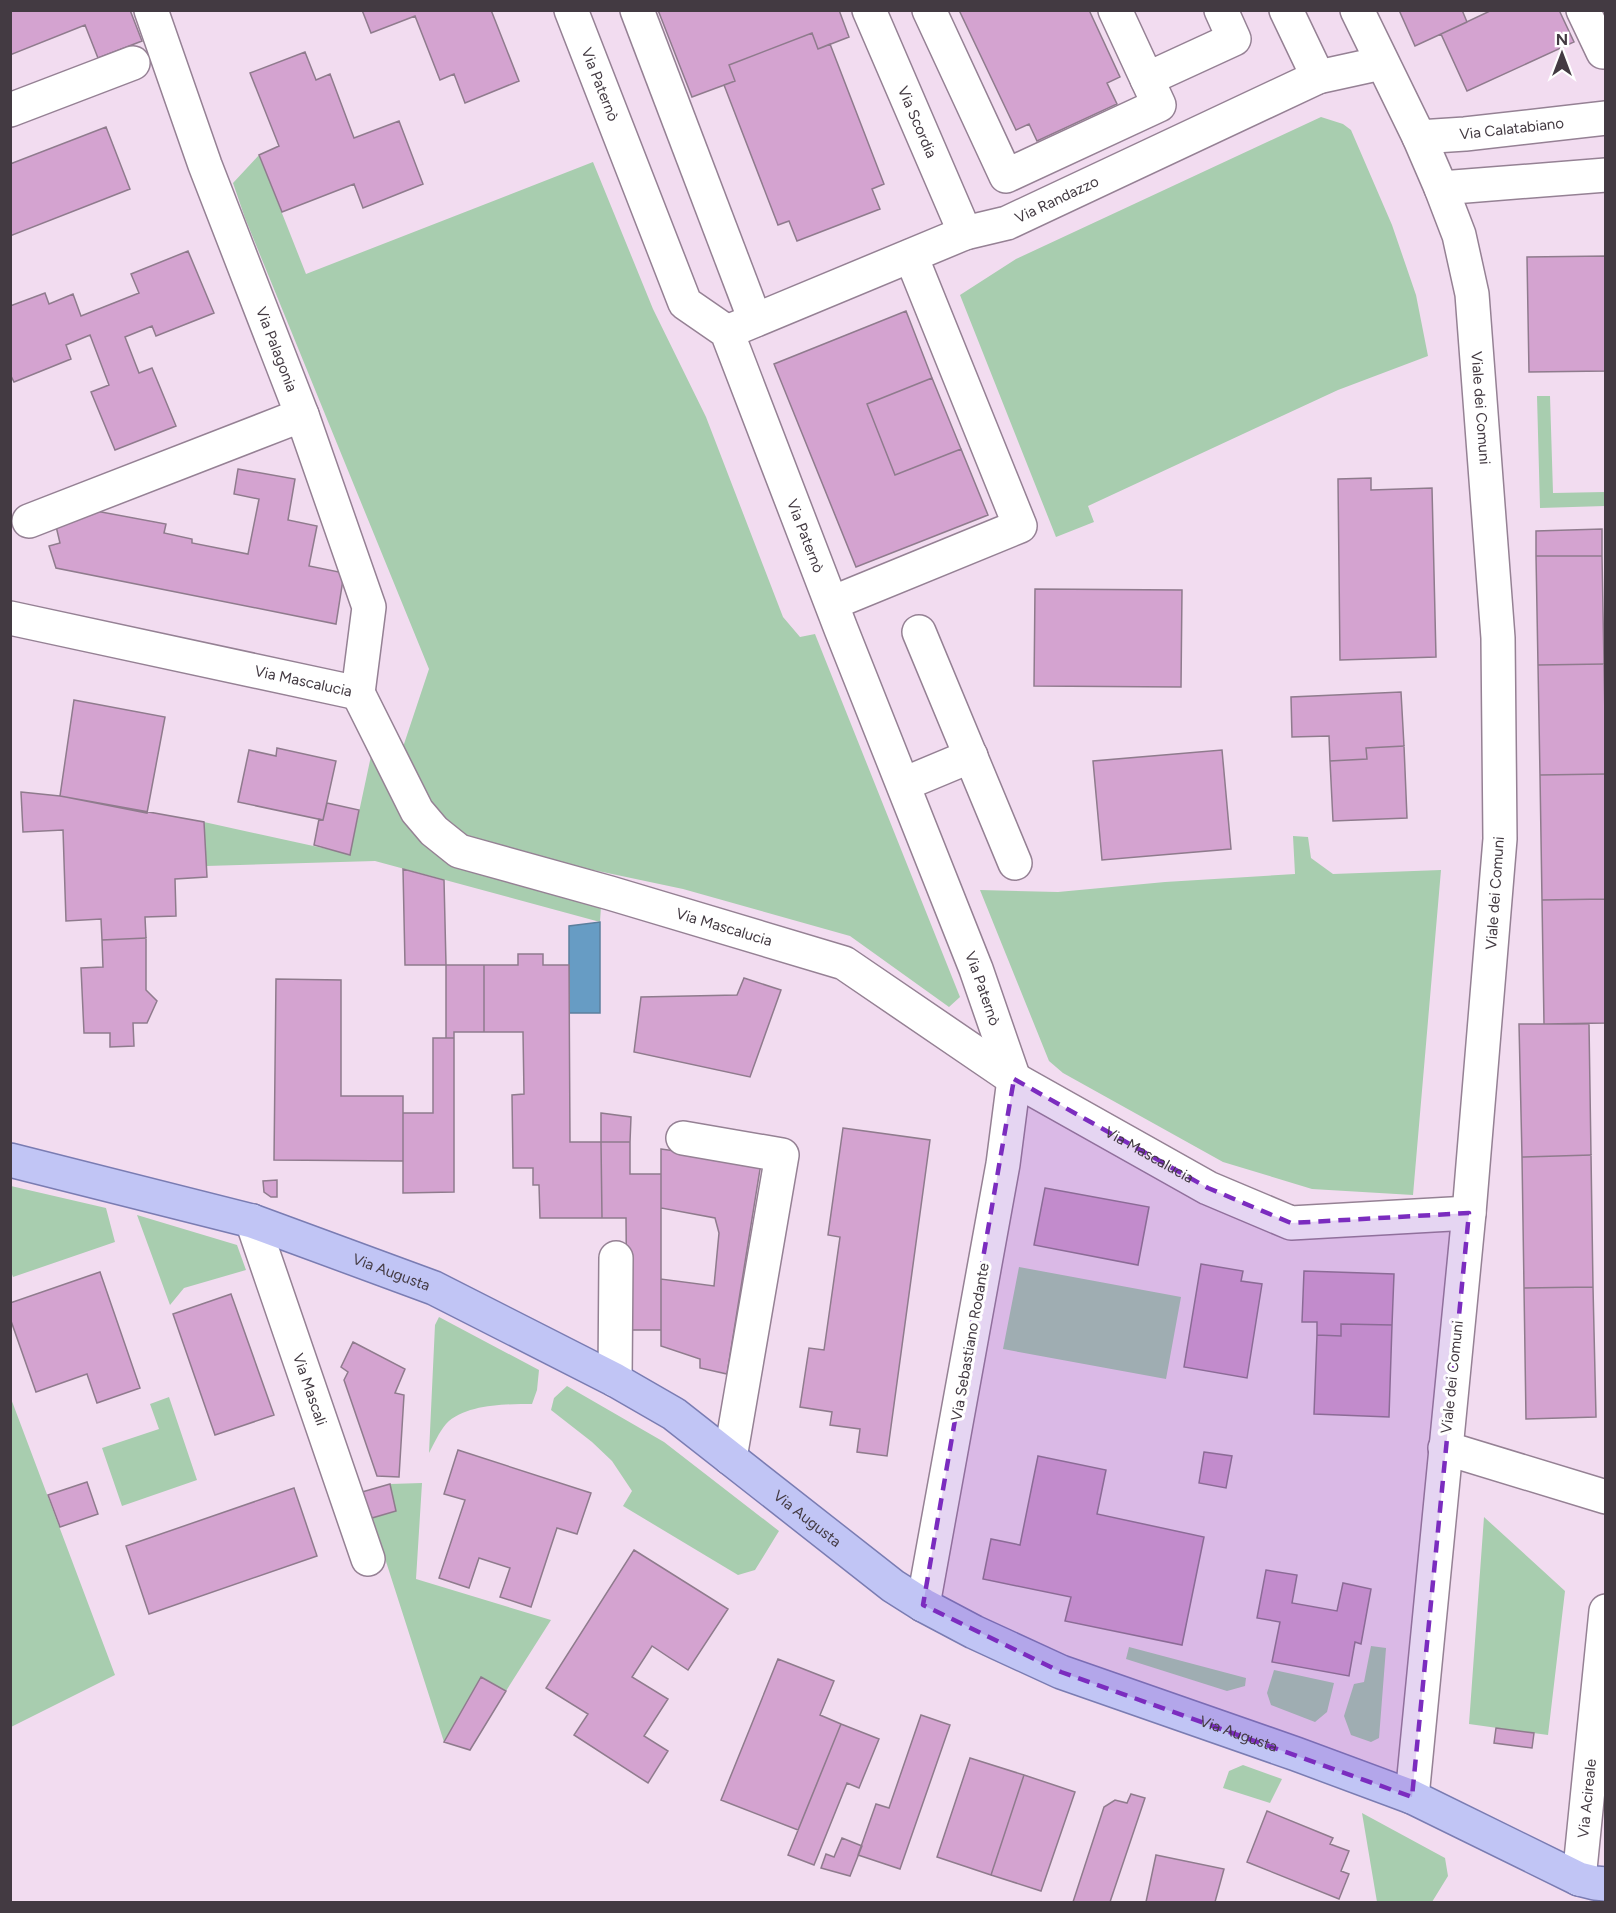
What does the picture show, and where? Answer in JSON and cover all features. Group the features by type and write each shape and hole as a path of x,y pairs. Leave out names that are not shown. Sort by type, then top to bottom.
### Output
{"main road":[{"name":"Via Augusta","path":"10,1160 252,1221 434,1288 615,1380 674,1414 893,1586 922,1605 974,1632 1061,1672 1412,1797 1596,1883"}],"street":[{"name":"Via Palagonia","path":"151,10 205,165 302,415 369,607 358,693"},
{"name":"Via Paternò","path":"572,10 685,303 741,326"},
{"name":"Via Paternò","path":"637,10 841,629 976,969 1014,1079"},
{"name":"Via Scordia","path":"869,10 964,233"},
{"path":"929,10 1006,176 1159,105 1115,10"},
{"path":"1147,79 1234,39 1221,10"},
{"path":"1286,10 1318,77"},
{"name":"Viale dei Comuni","path":"1357,10 1419,137 1459,235 1472,294 1498,638 1500,839 1469,1213 1412,1797"},
{"path":"1583,10 1604,52"},
{"path":"10,110 133,63"},
{"name":"Via Randazzo","path":"741,326 964,233 1007,223 1318,77 1382,63"},
{"name":"Via Calatabiano","path":"1419,137 1605,118"},
{"path":"1441,188 1605,175"},
{"path":"832,603 1020,526 912,255"},
{"path":"29,521 302,415"},
{"name":"Via Mascalucia","path":"10,618 358,693 417,811 434,831 459,851 610,892 844,963 1014,1079 1208,1188 1291,1223 1469,1213"},
{"path":"919,632 1016,863"},
{"path":"904,784 971,756"},
{"name":"Via Sebastiano Rodante","path":"922,1605 1003,1164 1014,1079"},
{"path":"683,1138 782,1155 730,1458"},
{"name":"Via Mascali","path":"252,1221 368,1559"},
{"path":"615,1380 616,1258"},
{"path":"1445,1448 1605,1497"},
{"name":"Via Acireale","path":"1596,1883 1605,1611"}],"highlighted area":[{"path":"1014,1079 1208,1188 1291,1223 1469,1213 1412,1797 1061,1672 923,1605"}],"green space":[{"path":"1321,117 1343,124 1351,130 1392,225 1416,295 1428,356 1338,390 1088,506 1094,522 1056,537 960,295 1016,259"},
{"path":"259,155 306,274 593,162 653,309 706,417 783,617 800,637 815,634 960,997 949,1007 850,936 683,889 479,846 431,809 402,750 429,669 245,218 233,183"},
{"path":"1537,396 1550,396 1553,493 1605,492 1605,506 1540,508"},
{"path":"371,756 387,775 403,804 601,906 600,922 375,861 206,866 204,822 350,854"},
{"path":"1293,836 1308,837 1311,858 1333,874 1441,870 1413,1195 1312,1189 1223,1162 1063,1073 1049,1061 980,890 1058,892 1165,882 1295,874"},
{"path":"11,1186 106,1208 115,1242 13,1277 10,1269"},
{"path":"137,1215 237,1245 246,1270 184,1288 170,1305"},
{"path":"1019,1267 1181,1297 1166,1379 1003,1349"},
{"path":"439,1317 539,1370 537,1390 532,1404 487,1406 464,1412 446,1424 429,1453 435,1325"},
{"path":"567,1386 664,1442 779,1531 755,1570 738,1575 623,1506 632,1491 612,1461 551,1410 554,1398"},
{"path":"10,1396 115,1675 11,1727 10,1727"},
{"path":"169,1397 197,1480 122,1506 102,1448 159,1429 150,1404"},
{"path":"422,1483 416,1579 551,1620 506,1691 481,1677 444,1742 372,1518 396,1511 390,1484"},
{"path":"1484,1517 1565,1591 1548,1735 1469,1724"},
{"path":"1371,1646 1386,1648 1379,1738 1371,1742 1351,1735 1344,1716 1354,1684 1364,1682"},
{"path":"1129,1647 1246,1678 1245,1686 1227,1691 1126,1659"},
{"path":"1274,1670 1334,1683 1327,1712 1315,1722 1271,1705 1267,1693"},
{"path":"1243,1765 1282,1779 1270,1803 1223,1788 1229,1771"},
{"path":"1362,1813 1445,1858 1448,1876 1432,1902 1377,1902"}],"water":[{"path":"600,922 600,1013 569,1013 569,926"}],"building":[{"path":"10,10 130,10 142,41 98,58 85,25 10,55"},
{"path":"362,10 491,10 519,81 465,103 454,74 440,80 415,16 371,33"},
{"path":"658,10 839,10 849,37 818,49 812,33 729,65 735,81 692,97"},
{"path":"959,10 1089,10 1120,77 1107,83 1117,104 1037,141 1029,124 1016,130"},
{"path":"1399,10 1462,10 1467,22 1415,46"},
{"path":"1492,10 1559,10 1574,42 1467,91 1441,34"},
{"path":"812,33 818,49 830,44 884,184 872,189 880,209 797,241 789,221 778,225 724,85 735,81 729,65"},
{"path":"305,52 316,80 330,74 354,138 399,121 423,184 363,208 354,184 282,212 259,155 279,146 250,73"},
{"path":"106,127 130,189 10,236 10,164"},
{"path":"188,251 214,313 156,336 152,326 125,337 139,373 152,368 176,426 115,450 91,392 109,385 90,335 66,345 71,359 14,382 10,374 10,306 45,293 49,304 73,294 81,316 139,293 131,274"},
{"path":"1606,256 1606,371 1529,372 1527,257"},
{"path":"906,311 932,378 867,404 895,475 961,449 988,515 856,567 774,364"},
{"path":"932,378 961,449 895,475 867,404"},
{"path":"238,469 295,479 288,520 317,526 309,566 344,573 336,624 56,568 49,546 60,543 55,522 96,511 166,524 164,533 192,539 192,543 248,554 259,499 234,494"},
{"path":"1371,478 1371,490 1432,488 1436,657 1340,660 1338,479"},
{"path":"1602,529 1602,556 1536,556 1536,531"},
{"path":"1536,556 1602,556 1604,664 1538,665"},
{"path":"1035,589 1182,590 1181,687 1034,686"},
{"path":"1604,664 1606,774 1540,775 1538,665"},
{"path":"1401,692 1404,746 1366,748 1367,759 1330,761 1329,736 1292,737 1291,697"},
{"path":"74,700 165,717 147,813 60,796"},
{"path":"1404,746 1407,818 1333,821 1330,761 1367,759 1366,748"},
{"path":"277,748 336,761 323,820 238,802 249,750 276,756"},
{"path":"1222,750 1231,849 1102,860 1093,761"},
{"path":"1606,774 1606,899 1542,900 1540,775"},
{"path":"21,792 60,796 204,822 207,877 175,879 176,916 145,917 146,938 102,940 101,919 66,921 63,830 23,832"},
{"path":"327,803 359,810 350,855 314,845 319,819 323,820"},
{"path":"403,869 444,880 446,965 405,965"},
{"path":"1606,899 1606,1023 1544,1024 1542,900"},
{"path":"146,938 146,990 157,1001 147,1023 133,1023 134,1046 110,1047 110,1033 84,1033 81,968 103,967 102,940"},
{"path":"518,954 543,954 543,965 569,965 570,1142 601,1142 602,1218 540,1218 539,1185 533,1185 533,1168 513,1168 512,1095 524,1094 523,1032 484,1032 484,965 518,965"},
{"path":"446,965 484,965 484,1032 454,1032 454,1038 446,1038"},
{"path":"744,978 781,990 750,1077 634,1052 641,997 737,995"},
{"path":"276,979 341,980 341,1096 403,1096 403,1161 274,1160"},
{"path":"1519,1024 1589,1024 1591,1155 1522,1157"},
{"path":"433,1038 454,1038 454,1192 403,1193 403,1113 433,1113"},
{"path":"601,1113 631,1117 630,1142 601,1142"},
{"path":"843,1128 930,1140 887,1456 857,1452 860,1429 830,1425 832,1412 800,1407 809,1348 824,1350 840,1237 828,1235"},
{"path":"601,1142 630,1142 630,1174 661,1174 661,1330 627,1330 626,1218 602,1218"},
{"path":"661,1149 761,1163 727,1374 700,1368 700,1359 661,1346 661,1279 714,1286 719,1233 715,1218 661,1208"},
{"path":"1591,1155 1593,1287 1524,1288 1522,1157"},
{"path":"277,1180 277,1197 271,1197 264,1192 263,1181"},
{"path":"1045,1188 1149,1207 1138,1265 1034,1245"},
{"path":"1201,1264 1243,1271 1241,1281 1262,1284 1247,1378 1184,1367"},
{"path":"1304,1271 1394,1274 1392,1325 1341,1324 1341,1336 1317,1335 1317,1322 1302,1322"},
{"path":"100,1272 140,1388 97,1403 87,1374 36,1392 10,1318 10,1303"},
{"path":"1593,1287 1596,1417 1526,1419 1524,1288"},
{"path":"231,1294 274,1415 215,1435 173,1314"},
{"path":"1341,1324 1392,1325 1389,1417 1314,1414 1317,1335 1341,1336"},
{"path":"353,1342 405,1369 395,1393 404,1395 399,1477 377,1476 344,1380 348,1372 341,1367"},
{"path":"458,1450 591,1493 577,1534 557,1528 531,1607 500,1597 510,1568 479,1558 469,1588 439,1578 465,1500 444,1494"},
{"path":"1204,1452 1232,1456 1226,1488 1199,1483"},
{"path":"1038,1456 1106,1470 1097,1514 1204,1537 1182,1645 1065,1621 1071,1597 983,1579 991,1539 1020,1545"},
{"path":"87,1482 98,1514 60,1527 48,1495"},
{"path":"390,1484 396,1511 372,1518 362,1492"},
{"path":"294,1488 317,1556 149,1614 126,1546"},
{"path":"634,1550 728,1609 688,1670 652,1646 632,1677 668,1699 644,1736 668,1751 648,1783 574,1735 588,1714 546,1688"},
{"path":"1266,1570 1297,1575 1292,1603 1337,1611 1343,1583 1371,1589 1361,1644 1355,1642 1349,1676 1272,1662 1280,1622 1257,1618"},
{"path":"778,1659 834,1681 820,1715 841,1724 798,1830 721,1800"},
{"path":"481,1677 506,1691 470,1750 444,1742"},
{"path":"921,1715 950,1725 900,1869 858,1855 876,1804 889,1808"},
{"path":"841,1724 879,1739 859,1788 847,1783 814,1865 788,1855"},
{"path":"1496,1728 1534,1733 1532,1748 1494,1743"},
{"path":"970,1758 1024,1775 991,1875 937,1857"},
{"path":"1024,1775 1075,1792 1041,1891 991,1875"},
{"path":"1131,1794 1145,1798 1110,1902 1073,1902 1104,1807 1115,1800 1127,1803"},
{"path":"1267,1811 1333,1838 1330,1844 1349,1851 1341,1871 1349,1874 1339,1899 1247,1862"},
{"path":"842,1838 862,1846 850,1876 821,1868 826,1854 834,1857"},
{"path":"1156,1855 1224,1869 1215,1902 1146,1902"}]}
